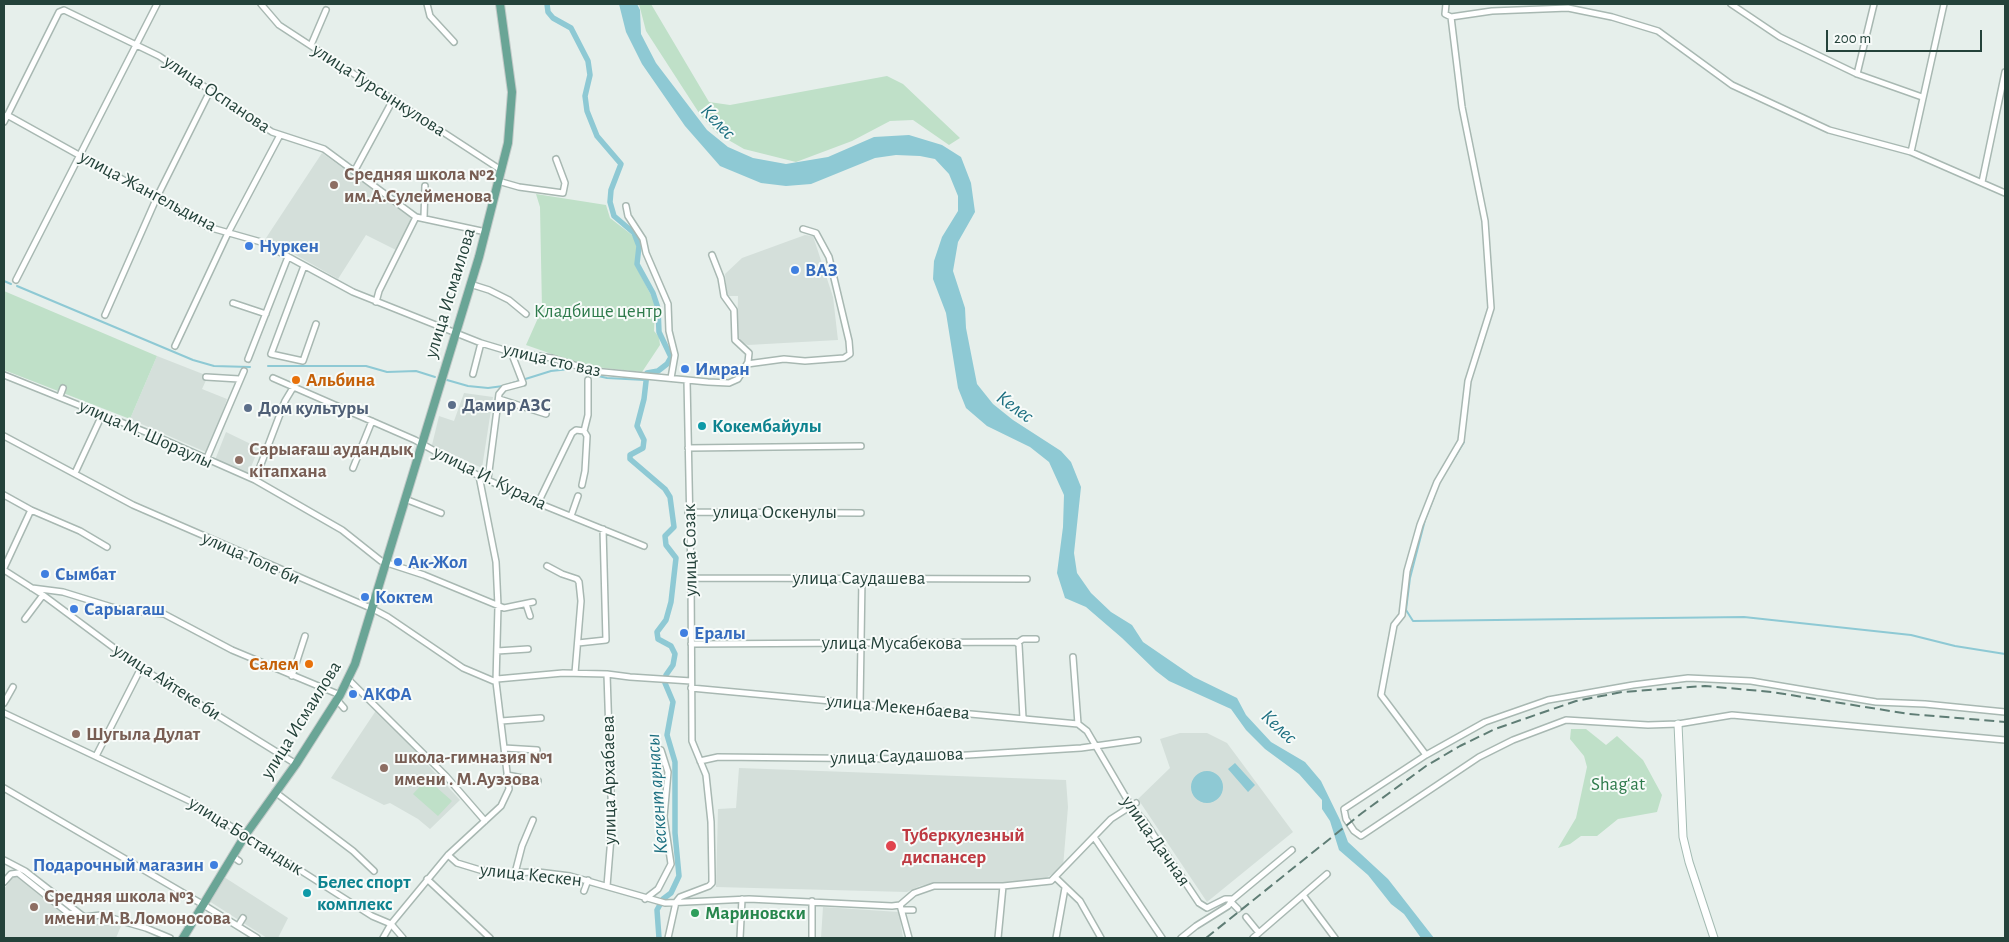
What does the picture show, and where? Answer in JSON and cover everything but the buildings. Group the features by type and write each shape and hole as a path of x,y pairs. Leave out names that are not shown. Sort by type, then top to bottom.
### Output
{"main road":[{"name":"улица Исмаилова","path":"183,938 202,904 235,859 246,834 296,764 349,680 486,232 502,170 512,120 514,80 500,4"}],"street":[{"path":"16,280 157,4"},
{"name":"улица Турсынкулова","path":"262,4 279,24 502,170"},
{"path":"426,4 430,16 454,42"},
{"path":"1446,4 1445,14 1451,17 1492,11 1568,8 1612,16 1658,31 1732,85 1829,130 1911,152 2005,193"},
{"path":"1492,11 1494,4"},
{"path":"1731,4 1780,37 1856,74 1922,98"},
{"path":"1856,74 1874,4"},
{"path":"1911,152 1944,4"},
{"name":"улица Оспанова","path":"7,111 62,10 137,44 174,65 262,126 280,135 324,149 355,170 416,217"},
{"path":"311,45 326,10"},
{"path":"1426,755 1381,695 1394,625 1402,615 1407,570 1420,525 1437,482 1461,441 1468,382 1491,308 1485,221 1462,106 1451,17"},
{"path":"1982,182 2005,72"},
{"path":"105,315 157,197 210,91"},
{"path":"355,170 394,98"},
{"path":"4,122 7,111"},
{"name":"улица Жангельдина","path":"7,111 208,227 250,238 331,282 455,334"},
{"path":"175,346 228,233 280,135"},
{"path":"498,181 537,192 564,191 565,183 556,159"},
{"path":"424,217 425,186"},
{"path":"626,206 628,216 643,239 646,253 668,304 669,331 675,355 671,378"},
{"path":"376,302 379,291 416,217 424,217 486,232"},
{"path":"712,255 721,278 724,296 734,310 735,340 749,353 747,364 784,359 805,361 847,357 850,354 849,341 829,257 816,232 803,229"},
{"path":"248,359 288,257"},
{"path":"304,266 271,354 303,361 316,324"},
{"path":"470,284 489,290 509,300 526,314"},
{"path":"233,303 266,314"},
{"name":"улица сто ваз","path":"455,334 511,352 552,358 600,372 729,382 738,378 747,364"},
{"path":"473,374 481,343"},
{"path":"488,479 498,399 504,388 523,383 511,352"},
{"path":"206,460 244,371"},
{"name":"улица М. Шораулы","path":"4,375 60,396 254,480 342,530 386,562 498,606"},
{"path":"206,378 239,379"},
{"name":"улица И. Курала","path":"273,378 421,444 479,476 644,546"},
{"path":"582,485 586,471 587,436 584,431 588,415 588,380"},
{"name":"улица Созак","path":"675,904 680,898 714,882 706,775 692,741 692,578 688,512 687,380"},
{"path":"254,480 285,401 294,386"},
{"path":"60,396 63,388"},
{"path":"498,399 546,414"},
{"path":"75,473 102,415"},
{"path":"353,468 372,421"},
{"path":"538,502 572,433 576,430 584,431"},
{"name":"улица Толе би","path":"4,436 133,505 372,609 388,617 463,668 496,680 540,674 575,673 666,680 691,680"},
{"path":"688,448 861,446"},
{"path":"383,938 391,924 448,855 505,801 509,789 496,680 498,606 496,562 479,476"},
{"path":"4,495 30,510 80,531 107,547"},
{"path":"571,516 578,496"},
{"path":"405,499 441,513"},
{"path":"4,569 30,510"},
{"name":"улица Оскенулы","path":"688,512 861,513"},
{"path":"578,643 606,640 604,529"},
{"path":"547,566 577,579 579,582 581,601 575,673"},
{"name":"улица Айтеке би","path":"4,569 43,595 141,668 296,764"},
{"path":"557,579 562,574"},
{"name":"улица Саудашева","path":"692,578 1027,579"},
{"path":"860,705 862,578"},
{"path":"32,588 63,592 118,609 164,614 232,650 338,697 344,708"},
{"path":"25,619 43,595"},
{"path":"498,606 506,609 533,602"},
{"path":"526,604 530,616"},
{"path":"292,676 305,636"},
{"name":"улица Мусабекова","path":"691,644 1017,643 1023,640 1036,639"},
{"path":"1017,643 1022,718"},
{"path":"497,651 528,649"},
{"path":"1073,657 1078,724 1087,731 1094,746"},
{"path":"96,756 141,668"},
{"name":"улица Архабаева","path":"606,886 612,825 607,674"},
{"path":"2005,712 1925,704 1876,702 1750,681 1688,678 1548,700 1485,722 1426,755 1368,795 1344,809 1346,819 1354,831 1361,836 1479,757 1513,740 1566,720 1648,725 1678,724 1732,715 2005,740"},
{"path":"349,680 446,776 485,821"},
{"path":"4,703 13,688"},
{"name":"улица Мекенбаева","path":"691,688 1078,724"},
{"name":"улица Бостандык","path":"4,713 196,804 246,834 372,916 391,924"},
{"path":"501,721 541,718"},
{"path":"1678,724 1683,837 1688,862 1714,938"},
{"name":"улица Саудашова","path":"700,761 726,757 903,759 1094,746 1138,740"},
{"name":"улица Дачная","path":"1094,746 1201,905 1207,908 1228,898 1232,901"},
{"path":"504,748 537,750"},
{"path":"644,899 650,897 658,889 671,864 664,817 668,772 661,750"},
{"path":"507,775 538,781"},
{"path":"4,788 257,938"},
{"path":"275,792 353,851 374,871"},
{"path":"460,798 469,804"},
{"path":"909,938 901,907 914,893 934,886 1003,886 1046,882 1056,878 1111,819 1133,804"},
{"path":"515,873 522,846 533,820"},
{"path":"1094,837 1162,938"},
{"path":"1181,938 1232,901 1292,850"},
{"name":"улица Кескен","path":"448,855 457,863 471,868 498,873 554,873 588,880 665,904 742,899 812,901 901,907 913,910"},
{"path":"4,860 25,871 81,915"},
{"path":"4,882 11,874 18,873 68,913 88,918 101,915 170,938"},
{"path":"1246,917 1257,936 1327,874"},
{"path":"1056,878 1080,901 1101,938"},
{"path":"427,879 490,938"},
{"path":"584,891 588,880"},
{"path":"998,938 1003,886"},
{"path":"1056,938 1066,888"},
{"path":"1303,895 1335,938"},
{"path":"740,938 742,899"},
{"path":"812,901 812,938"},
{"path":"1232,901 1238,909"},
{"path":"668,938 675,904"},
{"path":"238,926 243,918"},
{"path":"391,924 403,938"}],"shaded area":[{"name":"Средняя школа №2 им.А.Сулейменова","path":"322,153 413,218 396,250 366,235 338,279 266,238"},
{"path":"805,235 813,236 833,297 838,340 748,345 737,341 738,296 727,296 725,274 742,258"},
{"path":"157,356 208,376 202,389 227,399 208,453 130,419"},
{"path":"464,393 493,397 482,468 432,445 439,416 454,421"},
{"path":"226,432 259,448 248,474 215,460"},
{"name":"школа-гимназия №1 имени . М.Ауэзова","path":"377,709 460,800 430,829 418,819 390,803 384,805 331,778"},
{"path":"1180,733 1207,733 1227,743 1293,832 1207,902 1138,799 1170,768 1160,739"},
{"name":"Туберкулезный диспансер","path":"739,768 1066,780 1068,807 1063,867 1040,882 934,883 920,886 907,892 716,887 718,809 736,808"},
{"name":"Средняя школа №3 имени М.В.Ломоносова","path":"18,871 88,925 113,922 121,926 116,938 4,938 4,889"},
{"path":"224,877 288,918 278,938 267,938 209,901"},
{"path":"823,907 899,912 903,938 821,938"}],"green space":[{"path":"639,4 651,4 709,102 730,105 887,76 903,84 960,138 949,145 913,120 890,121 852,141 796,162 744,149 718,134 701,116 646,31"},
{"name":"Кладбище центр","path":"536,194 606,205 610,218 632,235 638,247 636,266 655,303 654,331 659,337 660,345 642,372 586,366 526,345 542,309 540,207"},
{"path":"4,291 157,356 130,419 4,370"},
{"name":"Shag‘at","path":"1571,729 1586,729 1606,745 1617,736 1643,760 1662,795 1657,812 1618,819 1597,836 1581,836 1570,844 1558,848 1576,818 1587,767 1584,756 1570,739"},
{"path":"427,779 452,801 438,816 413,794"}],"water":[{"name":"Келес","path":"619,4 637,4 640,10 641,34 656,63 707,130 728,147 753,158 786,164 828,157 874,137 909,135 942,145 961,157 971,183 975,212 958,242 953,271 965,308 966,328 977,384 993,404 1013,420 1061,451 1071,462 1081,487 1074,553 1077,573 1091,593 1111,612 1132,625 1143,642 1194,677 1237,698 1246,715 1271,742 1305,762 1321,781 1340,820 1348,842 1388,879 1434,938 1421,938 1404,914 1391,904 1368,875 1339,850 1330,821 1322,809 1322,800 1299,774 1265,749 1246,730 1231,709 1169,681 1086,607 1065,598 1057,573 1063,527 1064,495 1049,462 1030,447 987,426 966,408 958,388 946,313 933,279 934,261 942,237 958,211 958,196 949,174 935,159 896,155 875,158 811,184 786,186 761,183 720,166 685,126 642,64 626,32"},
{"path":"1235,763 1255,785 1248,792 1228,769"},
{"path":"1207,771 1213,772 1218,776 1222,781 1222,793 1218,798 1213,802 1207,803 1201,802 1196,798 1192,793 1191,787 1192,781 1196,776 1201,772"}],"waterway":[{"name":"Кескент арнасы","path":"547,4 548,12 553,18 571,28 588,61 590,75 585,96 587,111 597,136 621,164 611,190 610,202 614,216 634,233 639,246 637,264 653,293 658,308 659,332 671,357 667,364 658,371 647,373 644,399 637,426 644,440 643,448 630,455 630,459 665,489 670,497 674,527 665,536 666,545 676,558 671,602 666,620 657,632 658,639 671,646 675,654 673,665 666,675 665,683 673,702 667,735 675,762 675,833 679,876 671,893 663,899 657,910 659,938"},
{"path":"4,281 11,284"},
{"path":"17,286 193,360 214,366 250,367"},
{"path":"268,366 366,366 387,372 416,371 435,377"},
{"path":"447,380 468,386 488,388 503,386 551,371 570,369"},
{"path":"585,373 607,378 645,380"},
{"path":"1448,468 1464,442"},
{"path":"1434,497 1425,520 1410,578 1406,610 1413,621 1744,617 1911,635 1955,646 2005,654"}],"railway":[{"path":"1206,938 1362,813 1426,766 1460,746 1495,729 1576,701 1622,692 1705,686 1772,692 1909,714 2005,722"}],"place":[{"name":"Средняя школа №2 им.А.Сулейменова","path":"334,185"},
{"name":"Нуркен","path":"249,246"},
{"name":"ВАЗ","path":"795,270"},
{"name":"Имран","path":"685,369"},
{"name":"Альбина","path":"296,380"},
{"name":"Дамир АЗС","path":"452,405"},
{"name":"Дом культуры","path":"248,408"},
{"name":"Кокембайулы","path":"702,426"},
{"name":"Сарыағаш аудандық кітапхана","path":"239,460"},
{"name":"Ак-Жол","path":"398,562"},
{"name":"Сымбат","path":"45,574"},
{"name":"Коктем","path":"365,597"},
{"name":"Сарыагаш","path":"74,609"},
{"name":"Ералы","path":"684,633"},
{"name":"Салем","path":"309,664"},
{"name":"АКФА","path":"353,694"},
{"name":"Шугыла Дулат","path":"76,734"},
{"name":"школа-гимназия №1 имени . М.Ауэзова","path":"384,768"},
{"name":"Туберкулезный диспансер","path":"891,846"},
{"name":"Подарочный магазин","path":"214,865"},
{"name":"Белес спорт комплекс","path":"307,893"},
{"name":"Средняя школа №3 имени М.В.Ломоносова","path":"34,907"},
{"name":"Мариновски","path":"695,913"}]}
